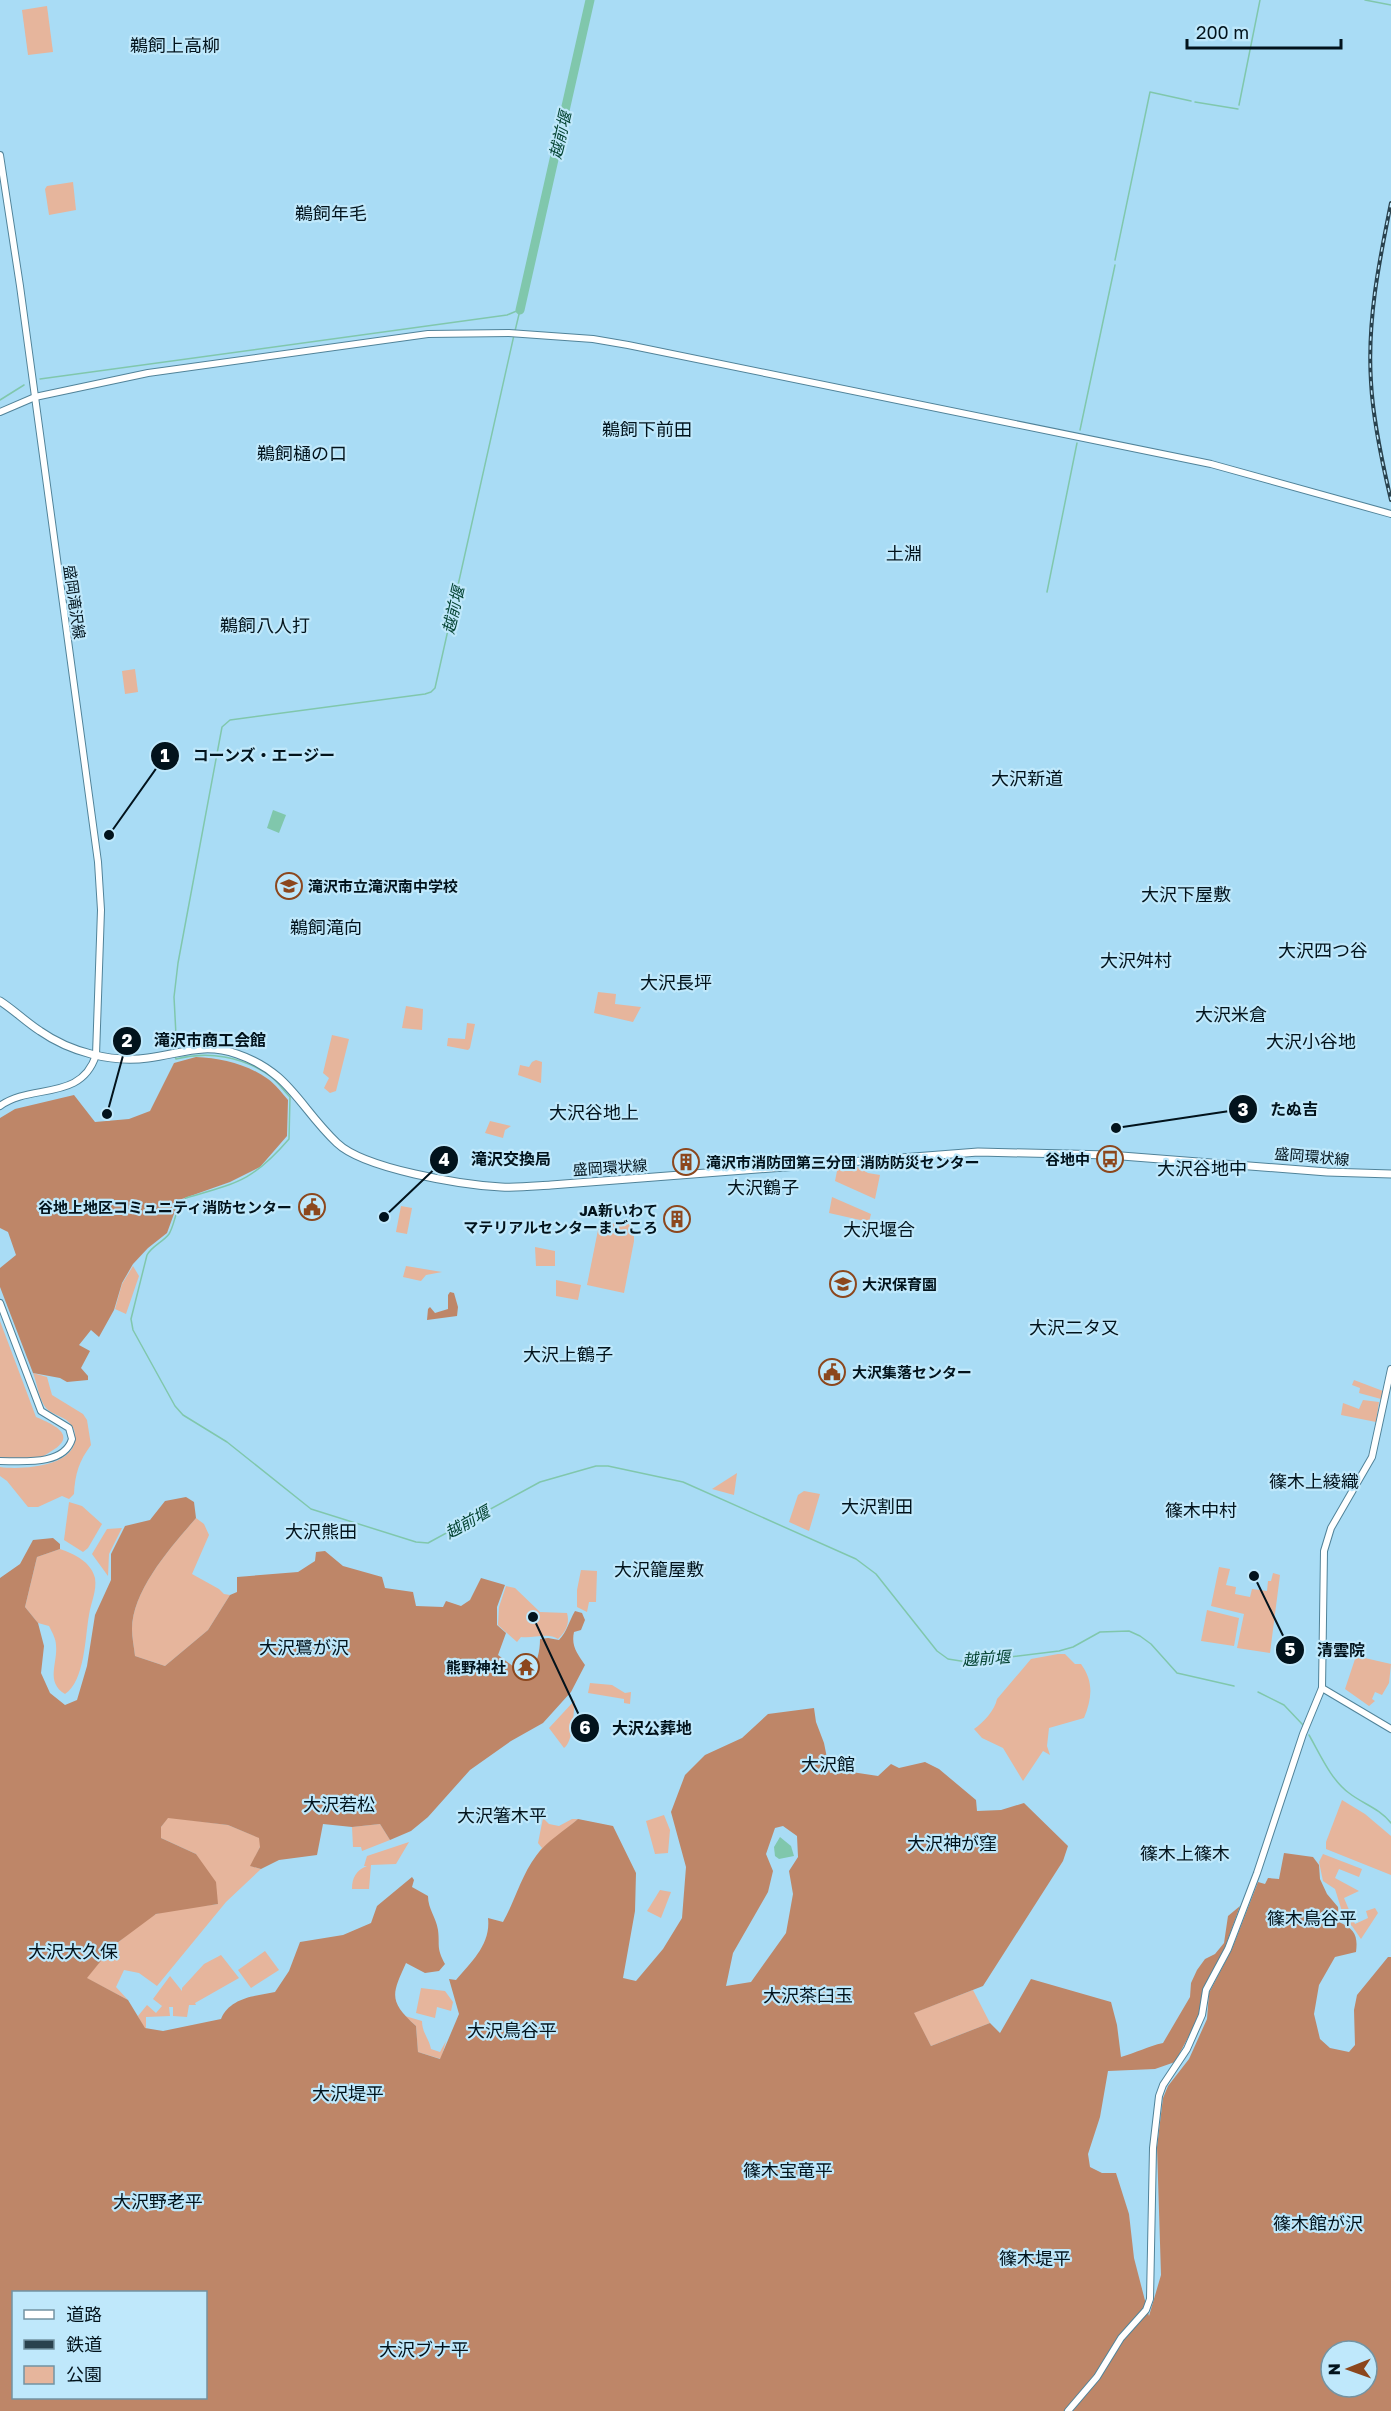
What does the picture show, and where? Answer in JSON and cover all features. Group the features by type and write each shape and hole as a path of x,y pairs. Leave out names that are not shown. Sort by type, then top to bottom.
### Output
{"main road":[{"name":"盛岡環状線","path":"0,1001 40,1032 60,1043 96,1055 137,1059 212,1047 237,1053 262,1064 278,1075 327,1132 348,1152 366,1161 422,1174 500,1187 582,1183 978,1152 1108,1155 1327,1172 1391,1174"}],"street":[{"name":"盛岡滝沢線","path":"0,155 98,862 101,910 96,1055"},
{"path":"0,412 35,397 148,373 428,334 515,333 594,339 628,345 1123,445 1211,464 1391,514"},
{"path":"0,1106 24,1096 71,1084 93,1064 96,1055"},
{"path":"0,1303 41,1411 65,1424 72,1433 70,1445 64,1452 51,1458 0,1461"},
{"path":"1068,2411 1097,2377 1121,2338 1146,2310 1150,2299 1153,2148 1159,2096 1163,2085 1187,2049 1202,2015 1206,1990 1228,1949 1257,1873 1303,1734 1322,1688 1324,1551 1331,1528 1372,1457 1391,1369"},
{"path":"1322,1688 1391,1729"}],"green space":[{"path":"47,6 53,52 28,55 22,10"},
{"path":"73,182 76,210 49,215 45,189 47,186"},
{"path":"135,669 138,692 125,694 122,671"},
{"path":"598,992 616,994 615,1004 641,1007 633,1022 594,1013"},
{"path":"406,1006 423,1009 422,1030 402,1028"},
{"path":"467,1023 475,1024 470,1048 468,1050 447,1046 448,1038 465,1039"},
{"path":"332,1035 349,1039 336,1091 330,1093 324,1088 329,1078 323,1073"},
{"path":"536,1060 542,1062 541,1083 518,1075 520,1065 529,1067"},
{"path":"490,1121 511,1126 505,1130 503,1138 485,1133"},
{"path":"854,1165 868,1173 880,1175 875,1199 835,1181 838,1166"},
{"path":"832,1197 871,1214 869,1222 829,1213"},
{"path":"401,1206 412,1208 407,1234 396,1232"},
{"path":"634,1221 634,1241 624,1293 587,1285 599,1225"},
{"path":"535,1247 555,1251 555,1266 536,1266"},
{"path":"133,1266 139,1276 126,1314 115,1309 122,1284"},
{"path":"406,1266 442,1272 426,1275 421,1281 403,1277"},
{"path":"556,1280 581,1285 578,1300 556,1296"},
{"path":"0,1321 36,1417 56,1427 63,1436 63,1441 59,1446 35,1460 0,1459"},
{"path":"33,1373 47,1377 52,1395 83,1414 87,1420 91,1445 83,1457 77,1474 74,1494 69,1499 62,1496 38,1507 28,1507 7,1481 0,1476 0,1467 32,1467 56,1461 66,1456 75,1439 73,1428 69,1423 49,1411 44,1405"},
{"path":"1354,1380 1383,1391 1381,1399 1359,1393 1360,1388 1352,1385"},
{"path":"1363,1400 1379,1402 1376,1422 1341,1415 1343,1403 1359,1409"},
{"path":"737,1473 734,1495 712,1489"},
{"path":"804,1491 820,1494 809,1531 789,1522 798,1495"},
{"path":"69,1502 82,1506 102,1524 88,1548 83,1552 64,1540"},
{"path":"196,1518 204,1524 209,1535 192,1574 224,1594 230,1595 208,1630 165,1666 135,1656 132,1632 134,1614 146,1584 155,1569"},
{"path":"122,1528 109,1554 108,1576 92,1554 107,1529"},
{"path":"60,1549 77,1556 86,1563 95,1578 95,1592 80,1669 72,1688 65,1694 55,1684 56,1645 53,1633 49,1626 38,1623 25,1607 37,1557"},
{"path":"1219,1567 1230,1569 1226,1585 1236,1587 1235,1594 1250,1597 1252,1589 1267,1591 1268,1581 1271,1581 1273,1573 1280,1575 1270,1653 1237,1648 1244,1614 1211,1606"},
{"path":"581,1570 597,1571 596,1602 589,1602 587,1612 577,1607 577,1590"},
{"path":"506,1586 515,1588 540,1612 567,1613 568,1624 561,1636 558,1639 550,1636 521,1637 517,1642 498,1625 499,1607"},
{"path":"1207,1610 1239,1618 1234,1646 1201,1641"},
{"path":"1065,1654 1075,1664 1081,1664 1090,1684 1089,1704 1084,1718 1049,1728 1047,1746 1050,1755 1043,1751 1023,1781 1003,1748 982,1738 974,1729 988,1716 997,1699 1031,1659"},
{"path":"1356,1656 1391,1664 1389,1683 1382,1695 1375,1692 1372,1699 1375,1701 1369,1706 1345,1689"},
{"path":"590,1683 612,1685 625,1693 631,1692 630,1704 624,1703 624,1699 588,1693"},
{"path":"575,1700 570,1739 564,1748 549,1728"},
{"path":"1342,1800 1365,1814 1391,1836 1391,1875 1326,1849 1326,1842"},
{"path":"664,1815 670,1830 668,1853 655,1854 646,1821"},
{"path":"168,1817 228,1825 260,1838 260,1847 251,1866 261,1869 226,1902 157,1986 139,1973 124,1970 116,1987 128,2000 86,1978 117,1943 154,1915 176,1909 218,1904 196,1854 161,1838 161,1827"},
{"path":"543,1818 549,1824 559,1826 572,1819 578,1819 536,1856 542,1848 538,1843"},
{"path":"380,1824 390,1840 362,1851 361,1847 353,1847 352,1827"},
{"path":"409,1842 396,1864 371,1865 369,1889 352,1889 355,1875 367,1866 364,1866 367,1856"},
{"path":"1323,1854 1362,1869 1359,1877 1339,1869 1335,1878 1359,1891 1344,1898 1355,1924 1368,1918 1366,1911 1375,1908 1378,1913 1361,1939 1352,1926 1345,1921 1335,1889 1323,1881 1319,1862"},
{"path":"660,1890 671,1892 661,1918 647,1911"},
{"path":"265,1951 279,1970 251,1988 238,1970"},
{"path":"221,1955 239,1978 195,2003 196,2005 189,2005 187,2017 173,2016 173,2007 169,2007 170,2016 146,2017 146,2028 144,2028 138,2016 147,2005 156,2013 162,2006 153,1999 170,1976 182,1991 182,1988 204,1964"},
{"path":"421,1988 445,1991 453,2002 451,2011 437,2007 435,2018 416,2013"},
{"path":"973,1990 990,2023 931,2046 913,2013"},
{"path":"405,2016 422,2021 431,2049 440,2052 446,2041 441,2059 418,2052 416,2026"}],"shaded area":[{"path":"273,810 286,815 279,833 267,828"},
{"path":"196,1057 234,1063 251,1069 271,1081 288,1100 287,1136 260,1167 230,1182 179,1200 167,1233 133,1264 122,1283 114,1310 99,1337 91,1330 79,1345 90,1351 81,1368 88,1376 88,1380 67,1382 60,1378 33,1373 0,1287 0,1268 16,1255 8,1232 0,1228 0,1118 15,1109 74,1095 95,1122 129,1119 150,1111 174,1063"},
{"path":"450,1292 454,1293 458,1307 457,1316 427,1320 430,1307 435,1313 448,1309"},
{"path":"186,1497 194,1502 196,1518 155,1569 139,1599 134,1614 132,1629 135,1656 165,1666 208,1630 230,1595 237,1592 237,1577 298,1572 315,1561 316,1552 325,1551 343,1566 382,1577 385,1588 413,1592 416,1606 443,1607 446,1601 461,1606 470,1600 481,1578 505,1585 497,1607 497,1625 506,1633 498,1655 525,1675 531,1673 535,1665 540,1639 559,1640 575,1611 582,1613 585,1620 581,1630 574,1632 573,1641 585,1665 571,1692 543,1723 511,1741 470,1770 428,1817 411,1831 390,1840 380,1824 352,1827 323,1824 317,1855 279,1860 261,1869 250,1866 260,1847 259,1838 228,1825 168,1818 161,1827 161,1838 196,1854 216,1882 218,1904 156,1914 113,1946 87,1978 128,2000 145,2028 163,2031 221,2019 230,2006 237,2002 275,1992 289,1971 300,1942 343,1935 371,1923 377,1906 412,1877 414,1880 412,1887 428,1896 438,1930 439,1950 445,1964 439,1971 425,1973 406,1963 395,1997 401,2010 416,2026 418,2052 440,2059 459,2014 449,1979 456,1980 479,1952 487,1936 488,1918 503,1922 526,1872 540,1851 578,1819 613,1826 636,1873 635,1911 623,1978 636,1981 663,1949 682,1918 686,1867 671,1812 685,1775 705,1755 742,1738 768,1714 814,1708 830,1773 845,1771 878,1776 891,1764 899,1768 925,1762 939,1769 976,1800 977,1811 1001,1810 1024,1803 1068,1846 1063,1861 983,1986 914,2013 931,2046 990,2023 1000,2033 1031,1979 1111,2002 1121,2057 1163,2043 1190,1997 1191,1983 1197,1970 1205,1959 1215,1954 1224,1943 1228,1916 1240,1906 1200,2015 1175,2062 1155,2069 1108,2071 1100,2117 1088,2154 1090,2167 1102,2173 1116,2173 1129,2214 1134,2258 1149,2316 1161,2275 1157,2147 1163,2098 1168,2086 1189,2059 1207,2019 1209,1993 1232,1949 1258,1882 1265,1884 1268,1878 1279,1879 1284,1853 1313,1857 1319,1865 1320,1879 1327,1894 1338,1907 1339,1922 1352,1930 1356,1942 1356,1952 1335,1957 1319,1985 1314,2014 1320,2039 1330,2048 1349,2052 1355,2045 1354,2010 1357,1995 1388,1957 1391,1957 1391,2411 0,2411 0,1578 20,1564 33,1540 53,1538 60,1544 60,1549 37,1557 25,1607 38,1623 44,1646 41,1673 50,1693 65,1705 77,1700 87,1666 95,1615 111,1580 111,1554 125,1526 150,1520 165,1501","holes":["783,1826 797,1836 798,1857 789,1871 793,1894 786,1933 751,1982 726,1986 733,1953 768,1892 773,1871 766,1854 775,1828"]},
{"path":"780,1837 791,1846 794,1856 779,1859 775,1856 774,1847"}],"waterway":[{"name":"越前堰","path":"520,310 590,0"},
{"path":"1239,105 1260,0"},
{"path":"1365,0 1391,5"},
{"path":"1115,260 1150,92 1191,101"},
{"path":"1195,102 1238,109"},
{"path":"1080,430 1115,265"},
{"path":"40,379 507,315 519,310"},
{"name":"越前堰","path":"515,331 520,310"},
{"name":"越前堰","path":"173,1049 176,1035 174,997 178,963 222,727 230,720 425,694 435,688 514,335"},
{"path":"0,400 24,385"},
{"path":"1047,592 1077,443"},
{"name":"越前堰","path":"175,1056 176,1059 200,1055 225,1057 248,1064 270,1076 290,1097 289,1139 265,1164 243,1179 182,1201 169,1234 147,1255 131,1319 133,1330 175,1406 183,1415 227,1442 311,1509 416,1542 428,1543 540,1482 596,1466 608,1466 683,1482 856,1559 876,1574 937,1651 948,1659 967,1662 1059,1651 1073,1647 1100,1632 1129,1631 1151,1644 1177,1673 1234,1686"},
{"path":"1258,1692 1284,1705 1303,1725"},
{"name":"越前堰","path":"1309,1735 1326,1766 1343,1788 1391,1823"}],"railway":[{"path":"1391,203 1372,314 1370,359 1376,426 1391,500"}],"place":[{"name":"コーンズ・エージー","path":"109,835"},
{"name":"滝沢市立滝沢南中学校","path":"289,886"},
{"name":"滝沢市商工会館","path":"107,1114"},
{"name":"たぬ吉","path":"1116,1128"},
{"name":"谷地中","path":"1110,1159"},
{"name":"滝沢市消防団第三分団 消防防災センター","path":"686,1162"},
{"name":"谷地上地区コミュニティ消防センター","path":"312,1207"},
{"name":"滝沢交換局","path":"384,1217"},
{"name":"JA新いわて マテリアルセンターまごころ","path":"677,1219"},
{"name":"大沢保育園","path":"843,1284"},
{"name":"大沢集落センター","path":"832,1372"},
{"name":"清雲院","path":"1254,1576"},
{"name":"大沢公葬地","path":"533,1617"},
{"name":"熊野神社","path":"526,1667"}],"district":[{"name":"鵜飼上高柳","path":"175,45"},
{"name":"鵜飼年毛","path":"331,213"},
{"name":"鵜飼下前田","path":"647,429"},
{"name":"鵜飼樋の口","path":"302,453"},
{"name":"土淵","path":"904,553"},
{"name":"鵜飼八人打","path":"265,625"},
{"name":"大沢新道","path":"1027,778"},
{"name":"大沢下屋敷","path":"1186,894"},
{"name":"鵜飼滝向","path":"326,927"},
{"name":"大沢四つ谷","path":"1323,950"},
{"name":"大沢舛村","path":"1136,960"},
{"name":"大沢長坪","path":"676,982"},
{"name":"大沢米倉","path":"1231,1014"},
{"name":"大沢小谷地","path":"1311,1041"},
{"name":"大沢谷地上","path":"594,1112"},
{"name":"大沢谷地中","path":"1202,1168"},
{"name":"大沢鶴子","path":"763,1187"},
{"name":"大沢堰合","path":"879,1229"},
{"name":"大沢二タ又","path":"1074,1327"},
{"name":"大沢上鶴子","path":"568,1354"},
{"name":"篠木上綾織","path":"1314,1481"},
{"name":"大沢割田","path":"877,1506"},
{"name":"篠木中村","path":"1201,1510"},
{"name":"大沢熊田","path":"321,1531"},
{"name":"大沢籠屋敷","path":"659,1569"},
{"name":"大沢鷺が沢","path":"304,1647"},
{"name":"大沢館","path":"828,1764"},
{"name":"大沢若松","path":"339,1804"},
{"name":"大沢箸木平","path":"502,1815"},
{"name":"大沢神が窪","path":"952,1843"},
{"name":"篠木上篠木","path":"1185,1853"},
{"name":"篠木鳥谷平","path":"1312,1918"},
{"name":"大沢大久保","path":"73,1951"},
{"name":"大沢茶臼玉","path":"808,1995"},
{"name":"大沢鳥谷平","path":"512,2030"},
{"name":"大沢堤平","path":"348,2093"},
{"name":"篠木宝竜平","path":"788,2170"},
{"name":"大沢野老平","path":"158,2201"},
{"name":"篠木館が沢","path":"1318,2223"},
{"name":"篠木堤平","path":"1035,2258"},
{"name":"大沢ブナ平","path":"424,2349"}]}
